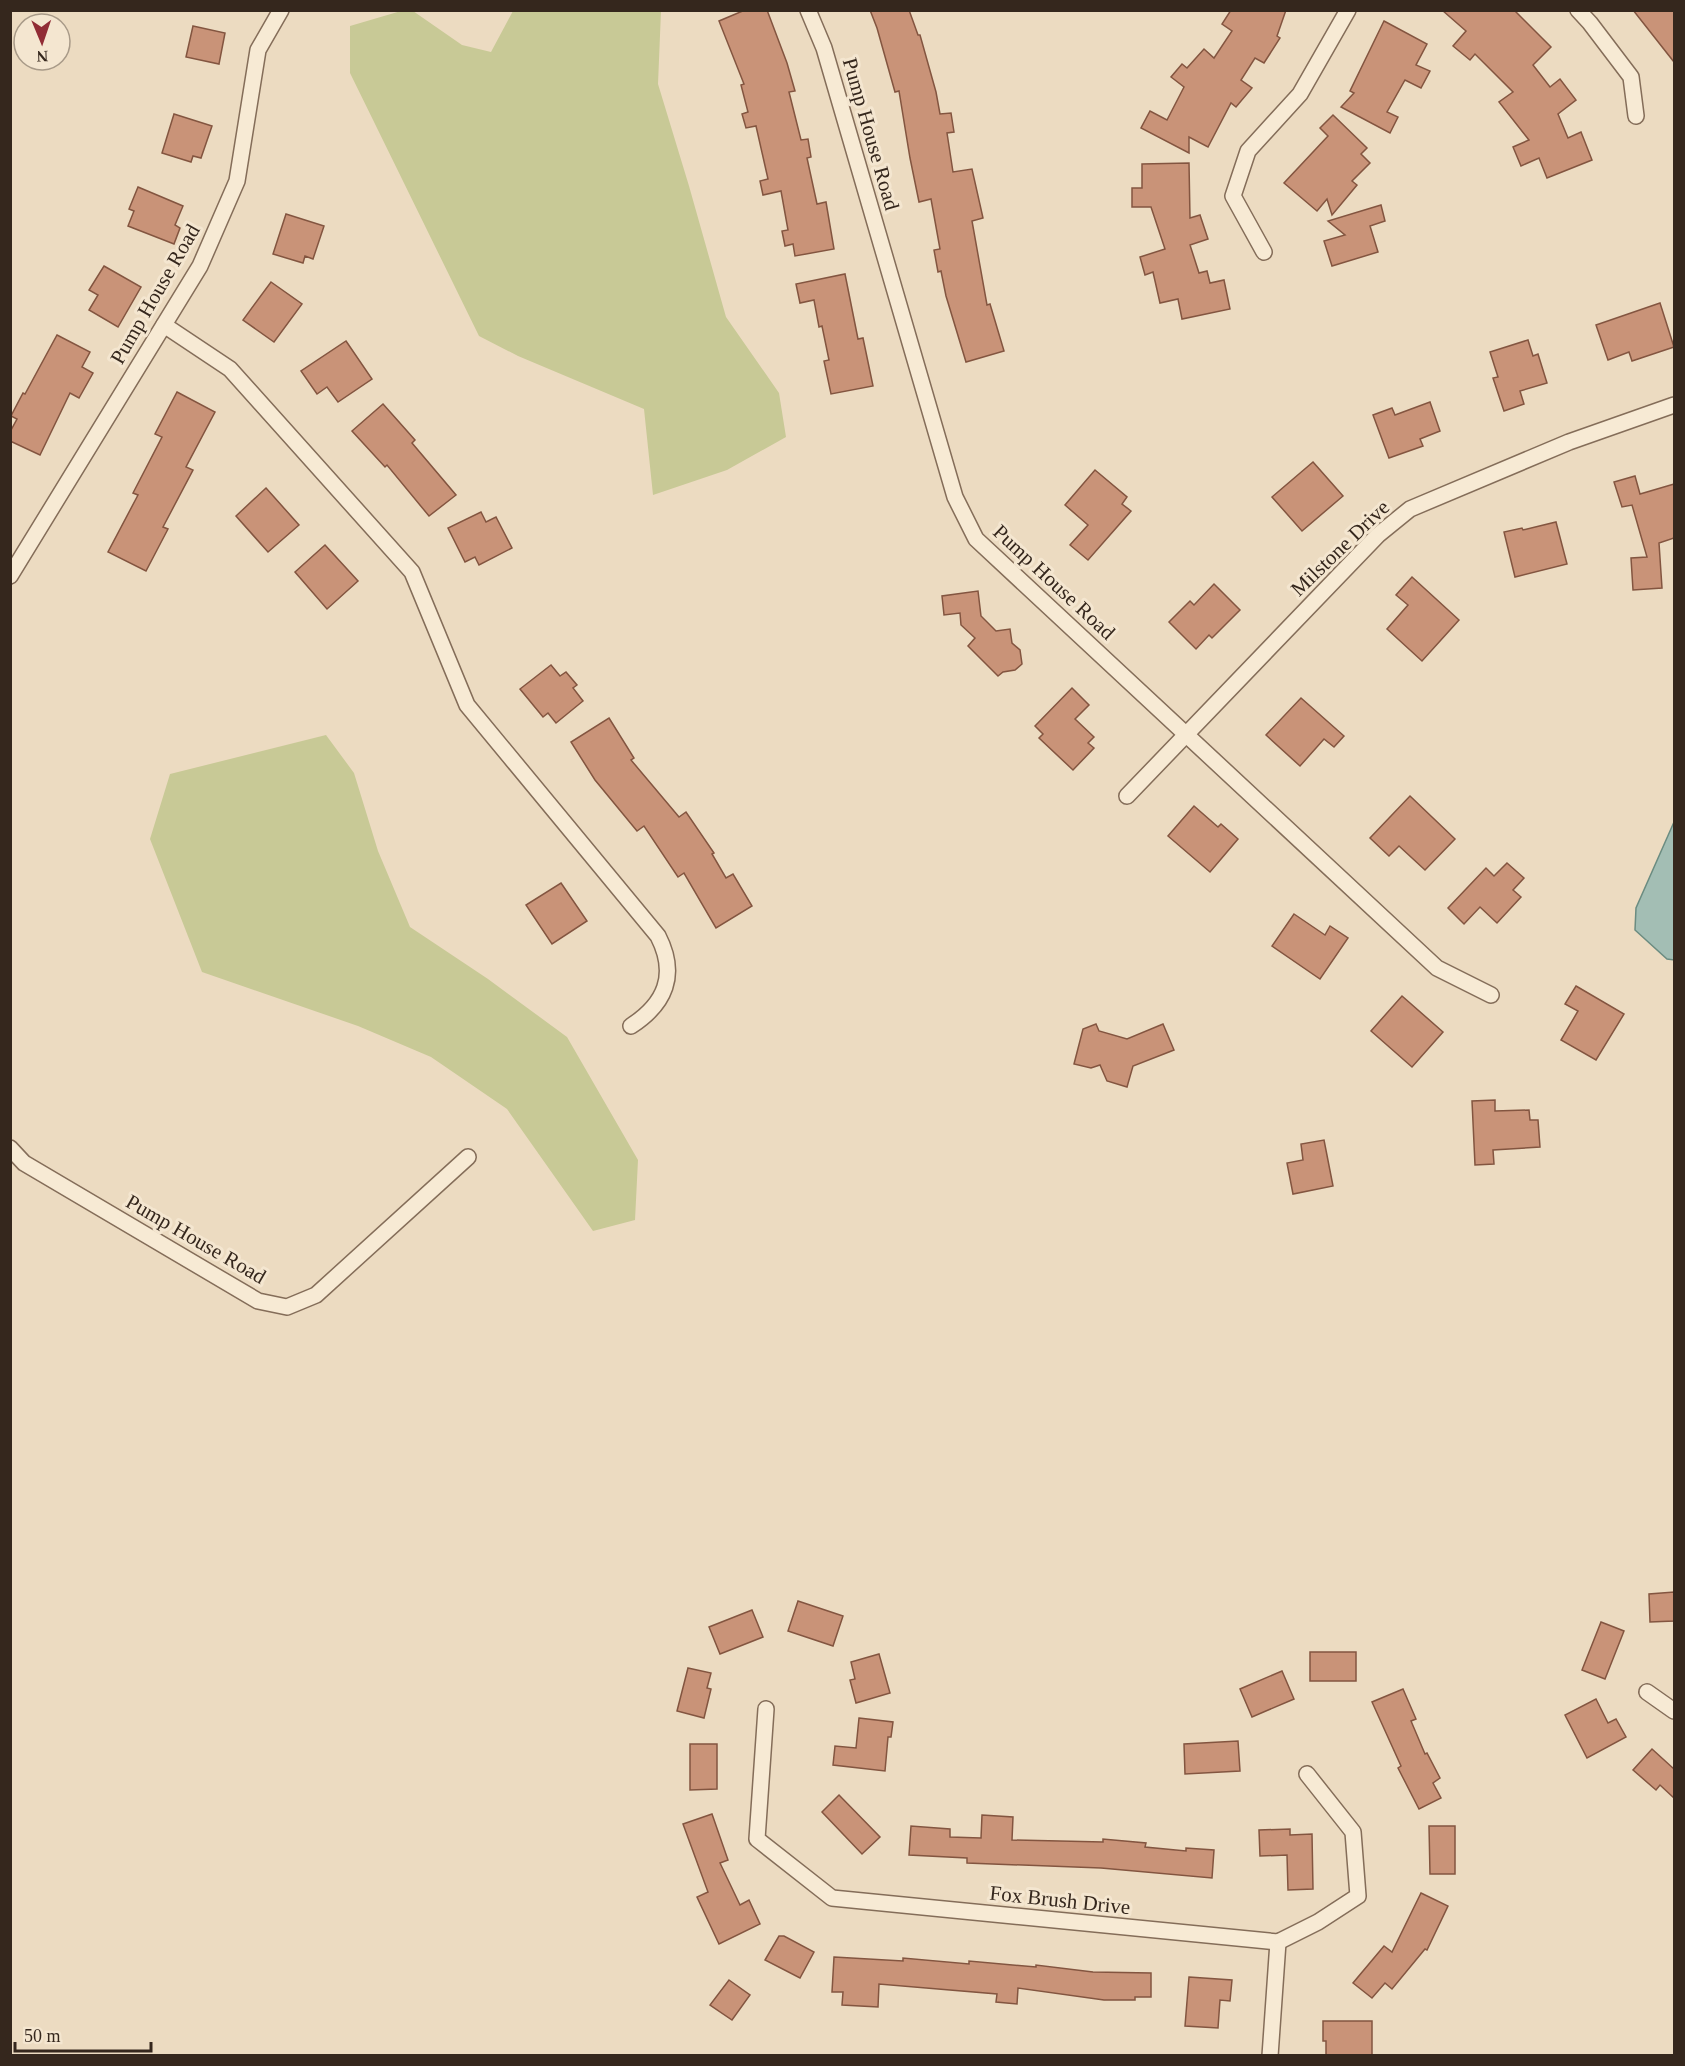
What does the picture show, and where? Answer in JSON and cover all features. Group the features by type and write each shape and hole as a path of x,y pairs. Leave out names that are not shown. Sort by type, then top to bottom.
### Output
{"street":[{"name":"Pump House Road","path":"10,576 200,266 237,181 258,50 281,10"},
{"name":"Pump House Road","path":"808,10 824,48 955,497 976,539 1437,968 1491,995"},
{"path":"1264,252 1233,196 1248,152 1300,94 1348,10"},
{"path":"1578,10 1631,77 1636,116"},
{"path":"164,325 230,369 412,572 467,705 658,936 666,951 668,971 665,989 656,1006 631,1026"},
{"name":"Milstone Drive","path":"1128,796 1378,535 1410,509 1569,442 1674,405"},
{"name":"Pump House Road","path":"10,1148 24,1163 258,1301 287,1307 316,1295 468,1157"},
{"path":"1647,1692 1674,1711"},
{"name":"Fox Brush Drive","path":"766,1709 757,1839 832,1898 1278,1942"},
{"path":"1270,2055 1278,1942 1318,1922 1358,1896 1353,1832 1307,1774"}],"green space":[{"path":"401,11 413,11 462,45 491,52 513,11 661,11 658,84 726,317 779,393 786,437 727,470 653,495 644,409 518,356 479,336 350,73 350,26"},
{"path":"326,735 354,773 378,851 410,927 488,979 567,1037 638,1160 635,1220 593,1231 507,1109 431,1057 358,1026 202,972 150,839 170,774"}],"shaded area":[{"path":"1674,822 1674,960 1667,959 1635,930 1636,908"}],"building":[{"path":"745,10 767,10 787,63 795,91 789,92 801,140 808,139 811,157 807,158 817,204 826,202 834,249 795,256 793,244 785,246 782,231 788,230 781,191 763,195 760,181 768,179 756,126 746,128 742,114 748,112 741,85 744,84 719,21"},
{"path":"870,10 909,10 918,35 920,35 940,114 951,113 954,132 947,133 953,172 972,169 983,218 972,221 987,305 990,304 1004,351 966,362 946,296 941,271 938,272 934,250 940,249 931,199 919,202 899,91 895,92"},
{"path":"1231,10 1286,10 1277,36 1280,38 1264,63 1255,58 1241,80 1252,88 1236,107 1231,103 1208,147 1189,137 1189,153 1141,128 1150,111 1167,120 1184,87 1171,77 1182,64 1187,68 1204,49 1214,58 1232,31 1222,24"},
{"path":"1442,10 1514,10 1551,47 1533,65 1550,87 1560,79 1576,100 1558,114 1568,138 1581,132 1592,160 1547,178 1539,158 1521,166 1513,147 1529,140 1499,102 1513,92 1475,54 1470,60 1453,46 1466,31"},
{"path":"1633,10 1674,10 1674,62"},
{"path":"1384,21 1427,44 1416,65 1430,71 1421,88 1405,80 1387,112 1398,117 1390,133 1341,107 1354,93 1350,91"},
{"path":"193,26 225,33 219,64 186,57"},
{"path":"174,114 212,126 201,158 193,156 191,162 162,153"},
{"path":"1333,115 1367,148 1361,154 1370,163 1352,181 1357,185 1332,215 1327,199 1317,211 1284,183 1328,136 1320,128"},
{"path":"1189,163 1190,218 1200,215 1208,239 1190,245 1199,273 1207,271 1210,283 1224,280 1230,309 1182,319 1178,299 1160,303 1153,272 1145,275 1140,257 1165,249 1151,207 1132,207 1132,188 1142,188 1142,164"},
{"path":"138,187 183,206 175,225 180,228 174,244 128,226 134,211 129,209"},
{"path":"1381,205 1385,221 1370,226 1378,252 1332,266 1324,241 1345,235 1328,221"},
{"path":"286,214 324,226 313,259 305,256 303,263 273,254"},
{"path":"104,266 141,287 118,327 89,310 98,295 89,290"},
{"path":"845,274 858,339 863,338 873,386 831,394 824,361 829,360 814,300 800,303 796,284"},
{"path":"271,282 302,304 274,342 243,320"},
{"path":"1660,303 1674,347 1632,361 1629,352 1608,360 1596,325"},
{"path":"57,335 90,352 82,367 93,373 79,398 70,393 40,455 10,441 10,432 17,419 11,416"},
{"path":"1528,340 1533,356 1538,354 1547,383 1520,391 1524,404 1504,411 1493,378 1498,377 1490,352"},
{"path":"346,341 372,379 338,402 327,387 317,394 301,371"},
{"path":"177,392 215,412 186,467 193,470 163,527 168,529 146,571 108,552 138,495 133,493 162,437 155,434"},
{"path":"1430,402 1440,431 1420,439 1423,446 1389,458 1373,415 1392,408 1395,415"},
{"path":"383,404 415,440 412,443 456,495 429,516 387,465 385,467 352,431"},
{"path":"1313,462 1343,496 1302,531 1272,497"},
{"path":"1095,470 1127,497 1122,504 1131,511 1088,560 1070,545 1088,525 1065,505"},
{"path":"1635,476 1640,494 1674,484 1674,538 1659,543 1662,588 1633,590 1631,558 1647,557 1632,505 1622,507 1614,482"},
{"path":"266,488 299,525 268,552 236,516"},
{"path":"481,512 486,522 496,517 512,548 479,565 475,557 465,562 448,528"},
{"path":"1556,522 1567,564 1515,577 1504,532"},
{"path":"325,545 358,581 327,609 295,572"},
{"path":"1412,577 1459,620 1422,661 1387,629 1408,605 1396,595"},
{"path":"1214,584 1240,610 1212,638 1209,635 1196,649 1169,622 1190,601 1194,605"},
{"path":"978,591 981,616 996,631 1010,629 1012,643 1020,650 1022,664 1015,670 1003,672 998,676 968,646 975,638 961,625 960,613 944,615 942,596"},
{"path":"551,665 560,676 566,672 577,685 573,688 583,701 556,723 548,713 543,717 520,689"},
{"path":"1072,688 1089,705 1075,719 1094,737 1088,743 1094,748 1073,770 1039,738 1043,734 1035,726"},
{"path":"1301,698 1344,736 1334,747 1324,739 1300,766 1266,735"},
{"path":"609,718 634,758 631,760 679,817 686,812 714,853 712,854 726,878 733,874 752,906 716,928 684,873 678,877 644,826 637,831 595,780 571,742"},
{"path":"1410,796 1455,839 1425,870 1399,846 1389,856 1370,838"},
{"path":"1194,806 1218,827 1221,824 1238,839 1210,872 1168,836"},
{"path":"1507,863 1524,878 1513,890 1521,897 1497,923 1480,907 1464,924 1448,908 1486,868 1494,876"},
{"path":"561,883 587,921 552,944 526,905"},
{"path":"1294,914 1325,935 1330,926 1348,938 1320,979 1272,946"},
{"path":"1576,986 1624,1014 1596,1060 1561,1040 1578,1011 1565,1004"},
{"path":"1402,996 1443,1032 1412,1067 1371,1031"},
{"path":"1096,1024 1099,1031 1127,1039 1163,1024 1174,1050 1133,1066 1127,1087 1107,1081 1100,1065 1091,1068 1074,1064 1083,1029"},
{"path":"1495,1100 1495,1111 1529,1110 1530,1120 1538,1120 1540,1147 1493,1150 1494,1164 1475,1165 1472,1101"},
{"path":"1324,1140 1333,1186 1293,1194 1287,1163 1303,1160 1301,1144"},
{"path":"1674,1592 1674,1621 1650,1622 1649,1594"},
{"path":"798,1601 843,1616 833,1646 788,1631"},
{"path":"752,1610 763,1637 720,1654 709,1627"},
{"path":"1601,1622 1624,1631 1605,1679 1582,1670"},
{"path":"1310,1652 1356,1652 1356,1681 1310,1681"},
{"path":"879,1654 890,1693 856,1703 850,1680 855,1679 851,1662"},
{"path":"688,1668 711,1673 707,1688 711,1689 704,1718 677,1711"},
{"path":"1282,1671 1294,1699 1252,1717 1240,1689"},
{"path":"1403,1689 1416,1719 1411,1721 1425,1754 1427,1753 1440,1778 1433,1783 1441,1798 1419,1809 1398,1768 1401,1766 1372,1702"},
{"path":"1596,1699 1608,1723 1616,1719 1626,1737 1587,1758 1565,1715"},
{"path":"859,1718 893,1722 891,1737 888,1737 885,1771 833,1765 835,1746 856,1748"},
{"path":"1238,1741 1240,1771 1185,1774 1184,1744"},
{"path":"690,1744 717,1744 717,1789 690,1790"},
{"path":"1652,1749 1674,1769 1674,1798 1660,1785 1656,1790 1633,1770"},
{"path":"839,1795 880,1837 862,1854 822,1812"},
{"path":"712,1814 728,1860 720,1863 740,1905 749,1900 760,1924 719,1944 697,1897 708,1892 683,1824"},
{"path":"982,1815 1013,1817 1012,1840 1103,1842 1103,1839 1146,1843 1145,1847 1186,1851 1186,1848 1214,1850 1212,1878 1101,1868 967,1863 967,1858 909,1855 911,1826 950,1829 950,1837 981,1838"},
{"path":"1429,1826 1455,1826 1455,1874 1430,1874"},
{"path":"1290,1829 1290,1835 1312,1834 1313,1889 1288,1890 1287,1855 1260,1856 1259,1830"},
{"path":"1421,1893 1448,1906 1427,1950 1425,1949 1392,1989 1385,1983 1372,1998 1353,1983 1384,1946 1392,1952"},
{"path":"779,1936 784,1936 814,1952 800,1978 765,1960"},
{"path":"834,1957 903,1961 903,1958 969,1964 969,1961 1036,1967 1036,1965 1093,1972 1151,1973 1151,1997 1135,1997 1135,2000 1104,2000 1018,1988 1017,2004 996,2002 997,1994 879,1984 878,2007 842,2005 843,1992 832,1992"},
{"path":"1189,1977 1232,1980 1230,2001 1220,2000 1218,2028 1185,2026"},
{"path":"729,1980 750,1995 732,2020 710,2005"},
{"path":"1323,2021 1372,2021 1372,2055 1326,2055"}]}
